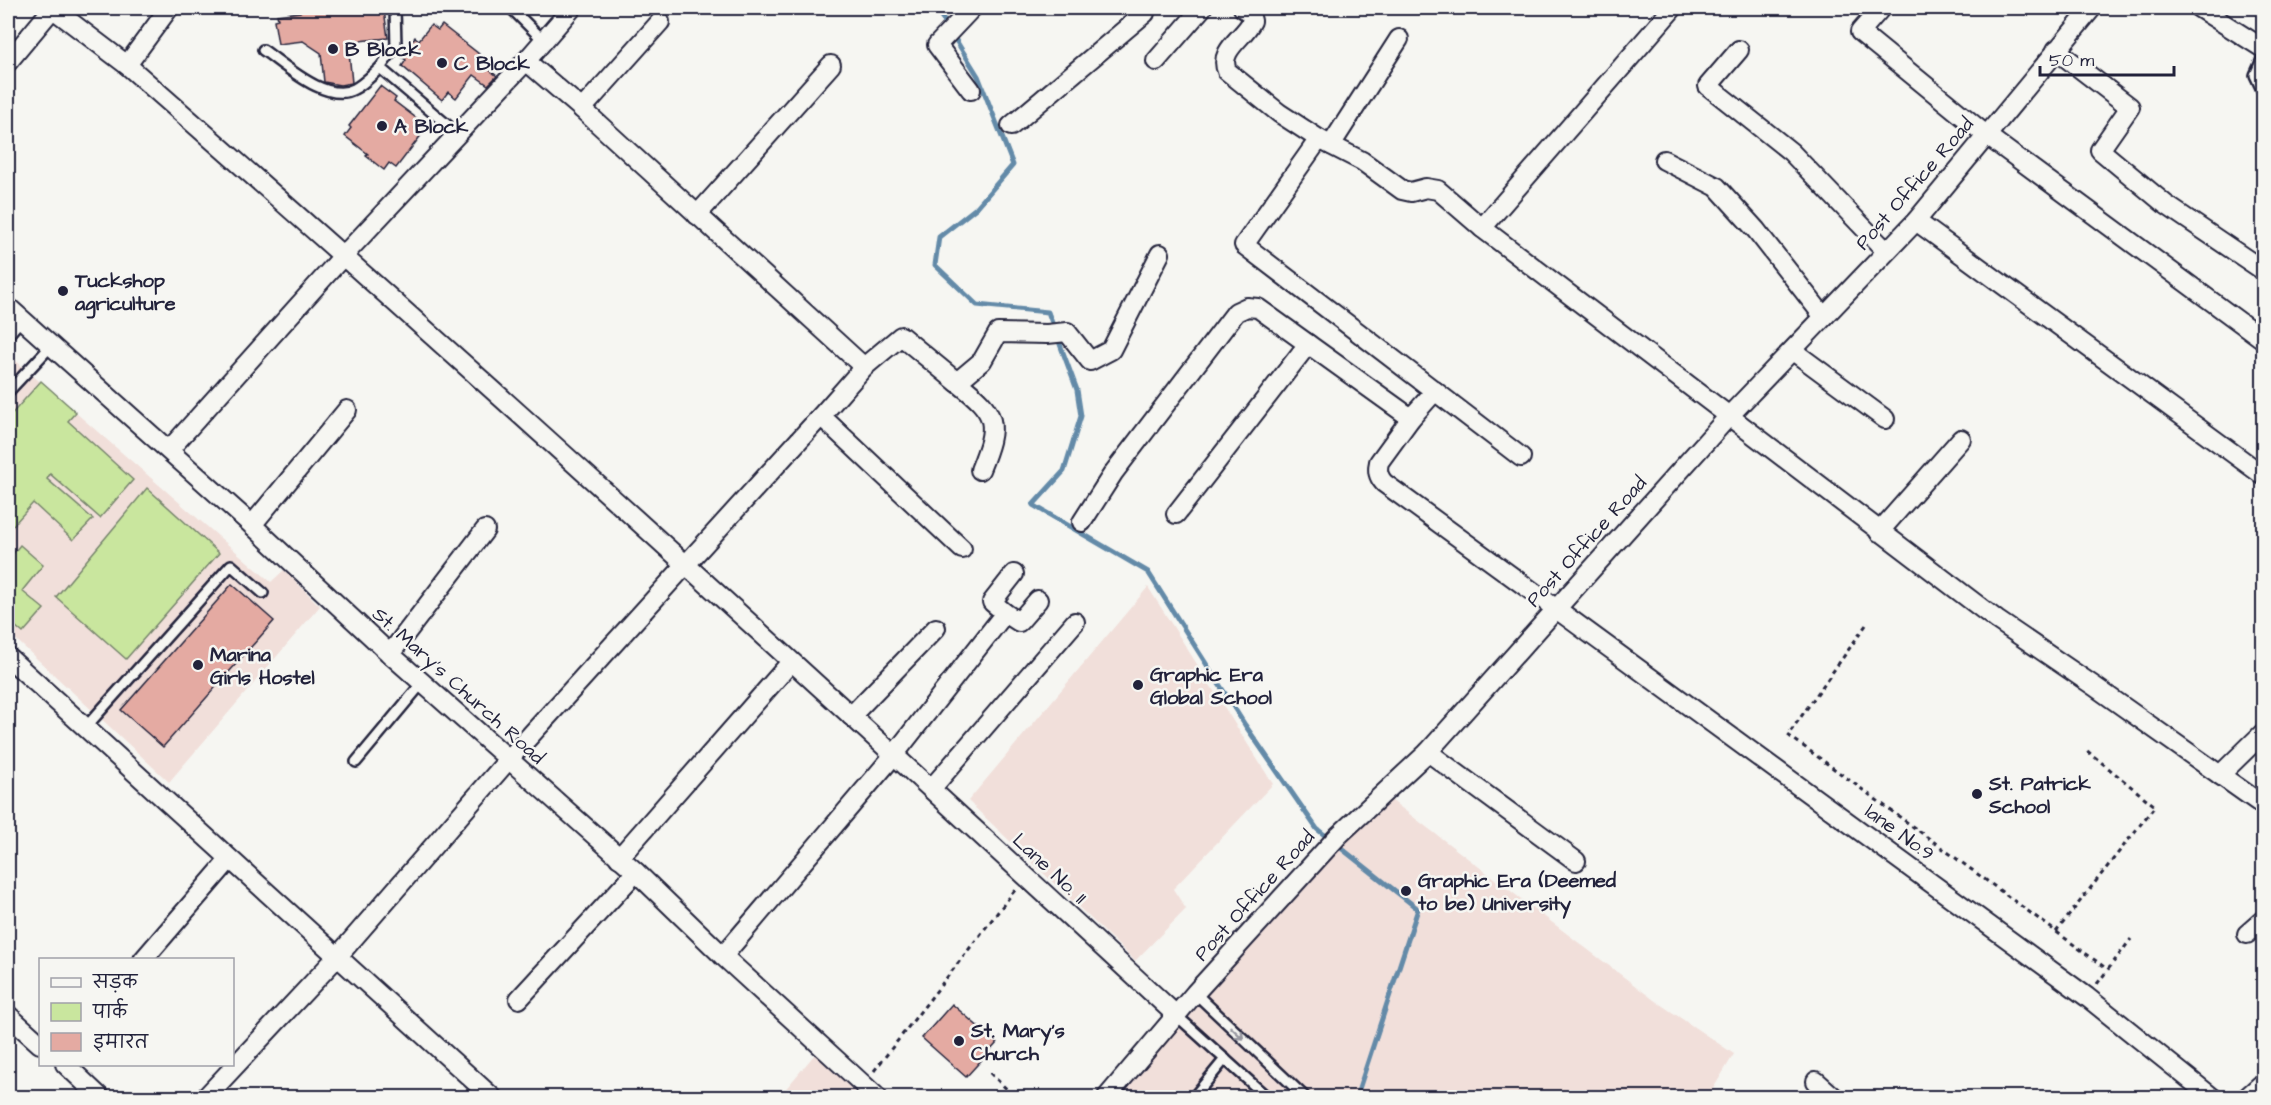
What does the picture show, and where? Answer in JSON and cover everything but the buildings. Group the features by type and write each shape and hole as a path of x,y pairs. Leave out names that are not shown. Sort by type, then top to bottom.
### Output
{"street":[{"path":"8,62 53,8"},
{"name":"Lane No. 11","path":"53,8 127,66 344,255 894,754 1176,1015"},
{"path":"127,66 169,8"},
{"path":"169,450 344,255 526,61 572,8"},
{"path":"1011,126 1145,14 1139,8"},
{"path":"1156,61 1202,8"},
{"path":"1243,8 1250,13 1252,21 1225,55 1227,71 1279,113 1325,142 1362,161 1402,190 1411,192 1426,188 1438,190 1482,228 1879,532 1997,620 2264,806"},
{"path":"1482,228 1673,8"},
{"path":"1881,8 1860,32 1986,135 2264,340"},
{"name":"Post Office Road","path":"1106,1098 1195,993 1333,841 1428,752 1729,416 1916,221 2092,8"},
{"path":"2199,8 2264,49"},
{"path":"967,14 937,45 971,90"},
{"path":"582,108 660,22"},
{"path":"1399,39 1325,142 1244,244 1521,457"},
{"path":"1740,50 1708,86 1791,152 1886,251"},
{"path":"2056,50 2130,107 2100,150 2165,204 2264,271"},
{"path":"526,61 582,108 864,367"},
{"path":"697,215 831,65"},
{"path":"1664,159 1717,187 1756,230 1824,317"},
{"path":"1916,221 2264,476"},
{"path":"957,382 982,361 998,333 1067,332 1090,361 1111,350 1160,254"},
{"path":"1082,522 1114,472 1236,312 1246,307 1258,308 1410,417"},
{"name":"St. Mary's Church Road","path":"8,308 252,525 422,683 636,872 723,956 878,1098"},
{"path":"205,1098 338,957 508,760 864,367 901,336 976,397 990,415 993,432 980,470"},
{"path":"1176,514 1308,344"},
{"path":"1793,351 1885,419"},
{"name":"lane No.9","path":"1435,391 1410,417 1379,462 1377,470 1380,478 2087,998 2213,1098"},
{"path":"252,525 347,410"},
{"path":"821,416 962,549"},
{"path":"1879,532 1961,439"},
{"path":"390,654 485,530"},
{"path":"1014,574 992,602 1019,622 1038,600"},
{"path":"723,956 894,754 1005,613"},
{"path":"931,789 1075,622"},
{"path":"851,716 936,628"},
{"path":"8,657 493,1098"},
{"path":"619,858 791,662"},
{"path":"2220,775 2264,732"},
{"path":"1428,752 1576,861"},
{"path":"145,958 229,860"},
{"path":"519,999 636,872"},
{"path":"2247,934 2264,919"},
{"path":"8,1015 39,1043"},
{"path":"65,1066 101,1098"},
{"path":"1816,1081 1835,1098"},
{"path":"2246,1098 2264,1082"}],"lane":[{"path":"263,50 330,93 353,90 380,68 396,46 395,8"},
{"path":"511,8 544,40"},
{"path":"2264,55 2255,75 2264,94"},
{"path":"380,68 458,134"},
{"path":"8,335 21,320"},
{"path":"8,392 51,346"},
{"path":"85,728 231,565 263,593"},
{"path":"356,762 422,683"},
{"path":"1195,993 1306,1098"},
{"path":"1176,1015 1268,1098"},
{"path":"1192,1098 1225,1059"}],"path":[{"path":"1866,625 1788,735 2107,969"},
{"path":"2056,932 2155,806 2086,750"},
{"path":"864,1085 1026,876"},
{"path":"2087,998 2131,939"},
{"path":"990,1073 1016,1098"}],"shaded area":[{"path":"8,354 271,582 284,570 320,606 169,782 8,632"},
{"name":"Graphic Era Global School","path":"1148,587 1273,784 1173,889 1186,909 1135,961 968,801"},
{"name":"Graphic Era (Deemed to be) University","path":"1387,797 1654,1000 1734,1054 1708,1097 1118,1098 1214,985"},
{"path":"815,1054 863,1097 779,1097"}],"green space":[{"path":"41,381 76,412 68,421 133,480 100,518 50,474 47,479 93,519 73,540 33,503 8,531 8,418"},
{"path":"147,488 219,553 126,659 56,597"},
{"path":"20,545 43,565 22,591 44,609 23,633 8,620 8,560"}],"waterway":[{"path":"936,8 978,76 1013,165 976,208 939,237 935,265 977,305 1048,312 1077,390 1081,416 1064,471 1033,505 1148,572 1245,725 1317,829 1418,909 1356,1098"}],"place":[{"name":"B Block","path":"333,49"},
{"name":"C Block","path":"442,63"},
{"name":"A Block","path":"382,126"},
{"name":"Tuckshop agriculture","path":"63,291"},
{"name":"Marina Girls Hostel","path":"198,665"},
{"name":"Graphic Era Global School","path":"1138,685"},
{"name":"St. Patrick School","path":"1977,794"},
{"name":"Graphic Era (Deemed to be) University","path":"1406,891"},
{"name":"St. Mary’s Church","path":"959,1041"}]}
